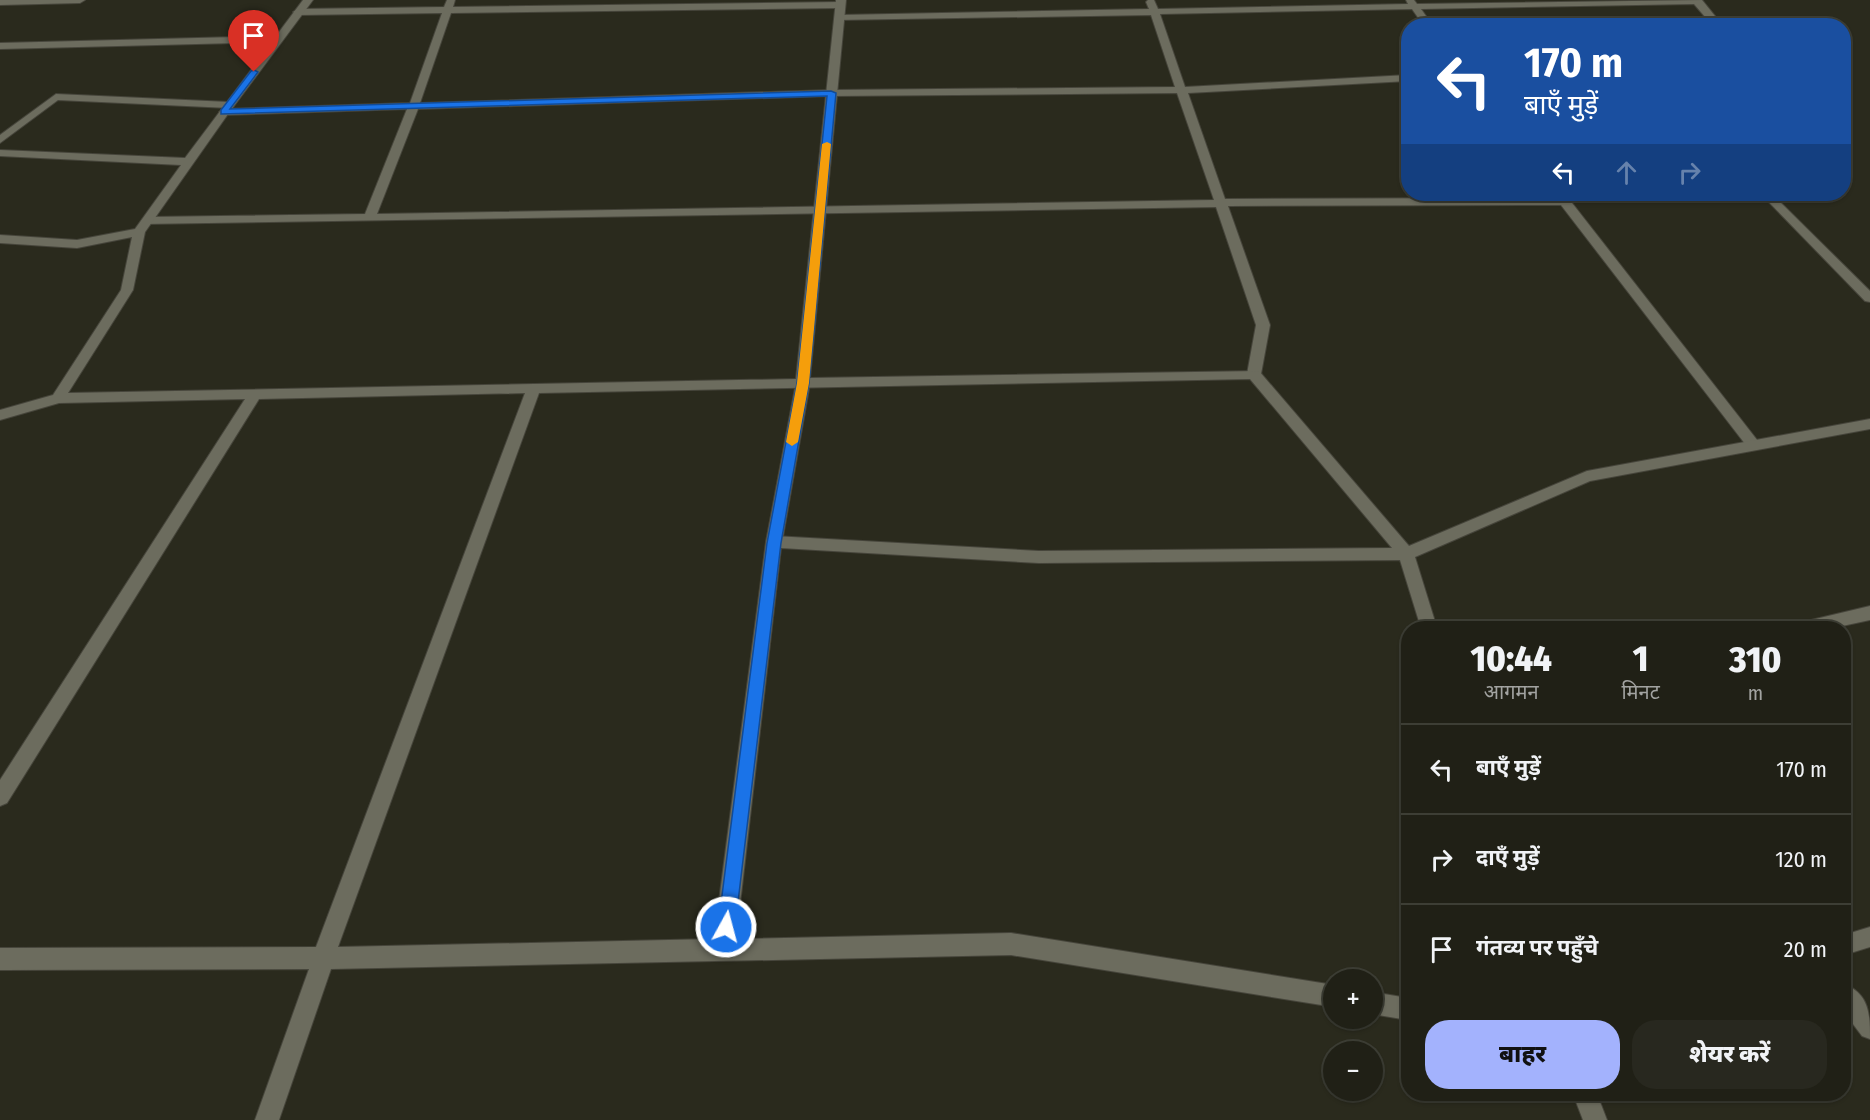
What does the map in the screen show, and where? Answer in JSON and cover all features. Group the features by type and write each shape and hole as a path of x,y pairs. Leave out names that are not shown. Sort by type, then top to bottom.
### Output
{"street":[{"path":"0,2 80,0"},
{"path":"58,398 127,290 143,226 308,0"},
{"path":"839,18 1153,6 1697,1 1712,18"},
{"path":"298,12 449,5 841,2 803,383 774,543 724,950"},
{"path":"1411,3 1423,18"},
{"path":"370,217 414,106 449,5"},
{"path":"1153,6 1263,325 1254,374"},
{"path":"0,46 278,39"},
{"path":"0,140 56,97 227,109 414,106 831,93 1182,90 1401,78"},
{"path":"0,153 189,162"},
{"path":"0,239 77,244 143,226 370,217 1401,200"},
{"path":"1565,201 1754,445"},
{"path":"1773,201 1870,298"},
{"path":"0,415 58,398 1254,374"},
{"path":"1254,374 1406,554 1427,621"},
{"path":"267,1120 360,854 534,388"},
{"path":"0,797 255,394"},
{"path":"774,543 1039,557 1406,554 1587,476 1870,424"},
{"path":"1836,621 1870,613"},
{"path":"1851,943 1870,937"},
{"path":"0,959 324,958 1011,944 1323,994"},
{"path":"1851,1004 1870,1028"},
{"path":"1383,1005 1401,1008"},
{"path":"1588,1101 1595,1120"}],"slow traffic":[{"path":"792,442 803,383 827,144"}],"route":[{"path":"254,72 224,112 831,93 803,383 774,543 726,927"}]}
